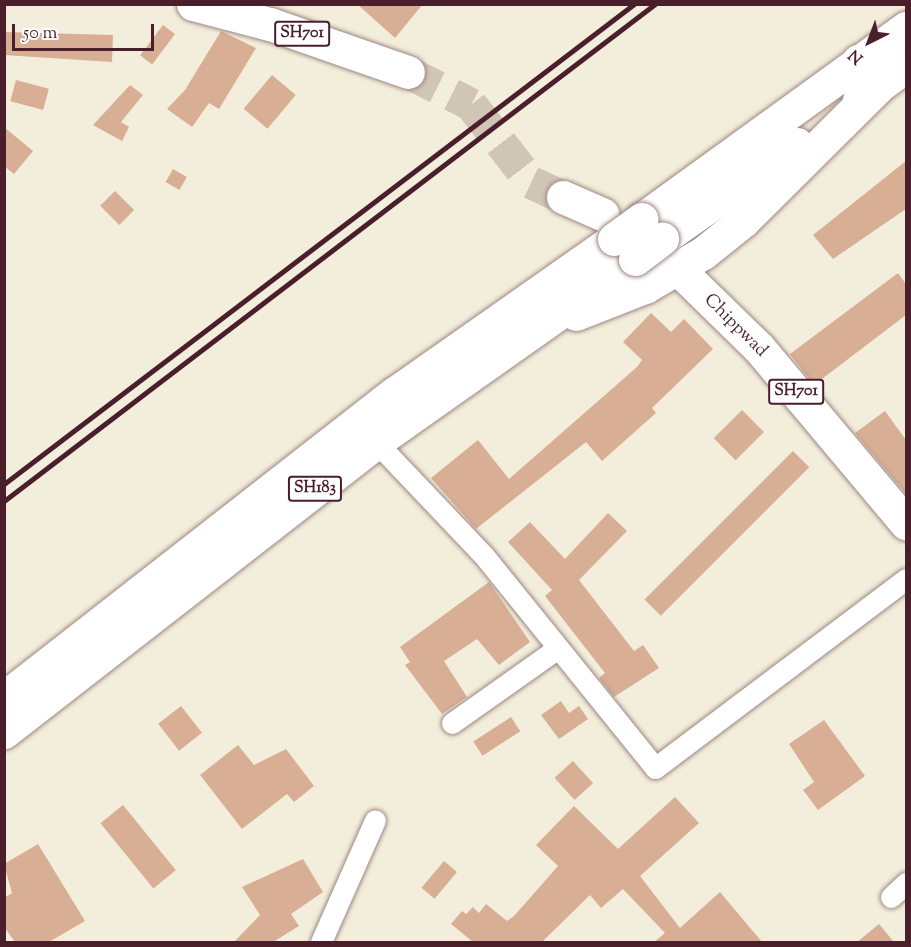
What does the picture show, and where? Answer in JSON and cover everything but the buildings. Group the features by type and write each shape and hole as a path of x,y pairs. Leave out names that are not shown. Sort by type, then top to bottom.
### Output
{"main road":[{"name":"SH701","path":"193,4 270,24 408,72"},
{"path":"652,229 858,61 906,28"},
{"path":"858,61 877,88"},
{"path":"563,197 617,238 652,229 877,88 906,66"},
{"path":"4,698 395,393 529,317 611,302 677,268 743,221 877,88"},
{"name":"SH183","path":"4,732 376,442 529,317 617,238"},
{"name":"Chippwad","path":"677,268 759,348 906,523"}],"street":[{"path":"376,442 485,557 656,768 906,579"},
{"path":"452,723 558,648"},
{"path":"321,942 375,820"},
{"path":"891,897 906,883"}],"tunnel":[{"path":"408,72 471,104 531,182 563,197"}],"railway":[{"path":"4,484 634,4"},
{"path":"4,501 655,4"}]}
